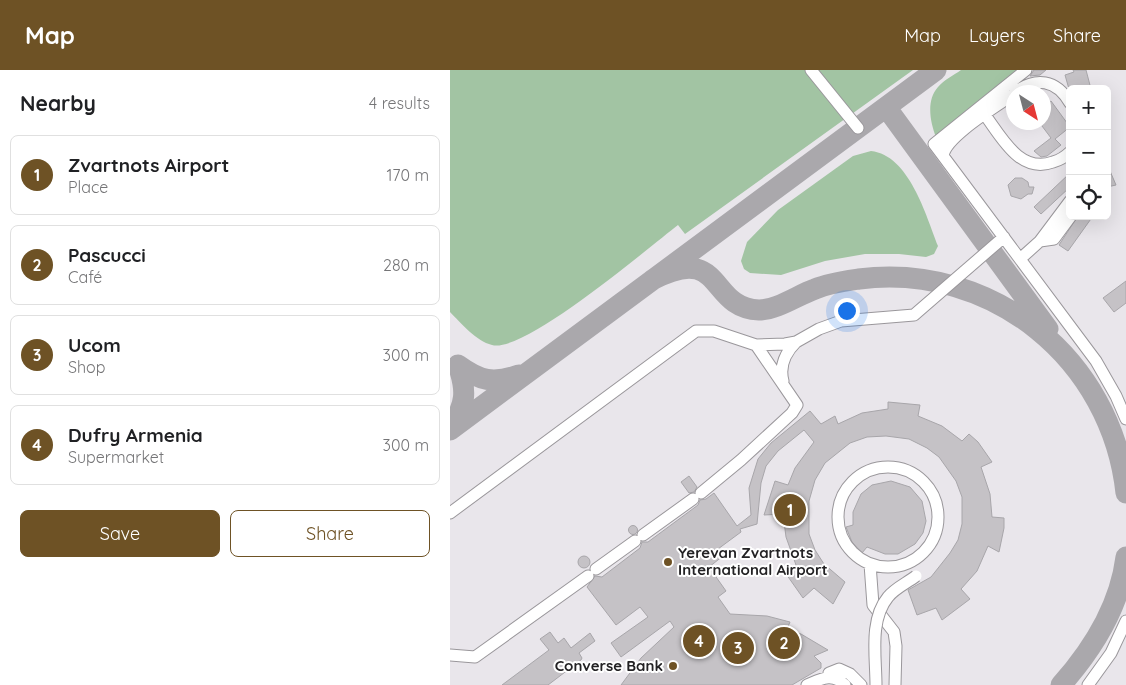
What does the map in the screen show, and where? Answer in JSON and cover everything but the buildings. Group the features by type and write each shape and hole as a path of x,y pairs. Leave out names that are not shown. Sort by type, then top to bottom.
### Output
{"lane":[{"path":"811,70 858,128"},
{"path":"1026,70 934,144 1096,361 1116,396 1126,419"},
{"path":"1031,85 1037,82 1050,84 1066,97"},
{"path":"943,156 944,150 956,136 1006,99"},
{"path":"985,115 1016,155 1030,165 1045,165 1066,156"},
{"path":"1020,260 1040,241 1066,207"},
{"path":"1040,241 1054,239 1067,220"},
{"path":"784,383 782,370 784,360 788,350 796,342 819,329 841,322 914,315 1004,237"},
{"path":"450,513 691,334 708,330 756,345 796,342"},
{"path":"450,656 474,657 697,496 741,460 796,409 797,402 756,345"},
{"path":"890,467 906,470 919,478 934,496 938,520 935,535 927,549 908,563 885,568 870,564 850,551 842,538 837,523 840,499 848,486 867,471 890,467"},
{"path":"870,564 873,605 894,632 896,646 895,685"},
{"path":"876,685 876,624 881,608 895,590 916,576"},
{"path":"1088,685 1111,654 1126,621"},
{"path":"829,673 839,669 850,674 861,685"},
{"path":"807,685 828,676 835,677 845,685"}],"green space":[{"path":"450,70 913,70 685,234 678,225 586,297 557,317 508,343 492,345 480,340 450,312"},
{"path":"961,70 1022,70 936,137 930,111 934,92 940,84"},
{"path":"871,151 884,155 896,163 914,188 922,203 938,246 934,254 926,257 899,254 865,254 825,261 781,275 750,273 744,269 741,261 747,242 778,210 853,156"}],"taxiway":[{"path":"450,430 936,70"},
{"path":"886,107 1048,329"},
{"path":"652,280 675,270 692,268 704,272 731,299 742,307 759,310 773,308 826,285 859,279 908,278 955,287 999,304 1038,330 1071,362 1097,401 1116,445 1126,493"},
{"path":"451,427 460,411 464,397 463,382 458,365 480,378 494,380 519,375"},
{"path":"1061,685 1084,657 1103,626 1118,592 1126,557"}],"place":[{"name":"Zvartnots Airport","path":"790,510"},
{"name":"Yerevan Zvartnots International Airport","path":"668,562"},
{"name":"Dufry Armenia","path":"699,641"},
{"name":"Pascucci","path":"784,643"},
{"name":"Ucom","path":"738,648"},
{"name":"Converse Bank","path":"673,666"}]}
